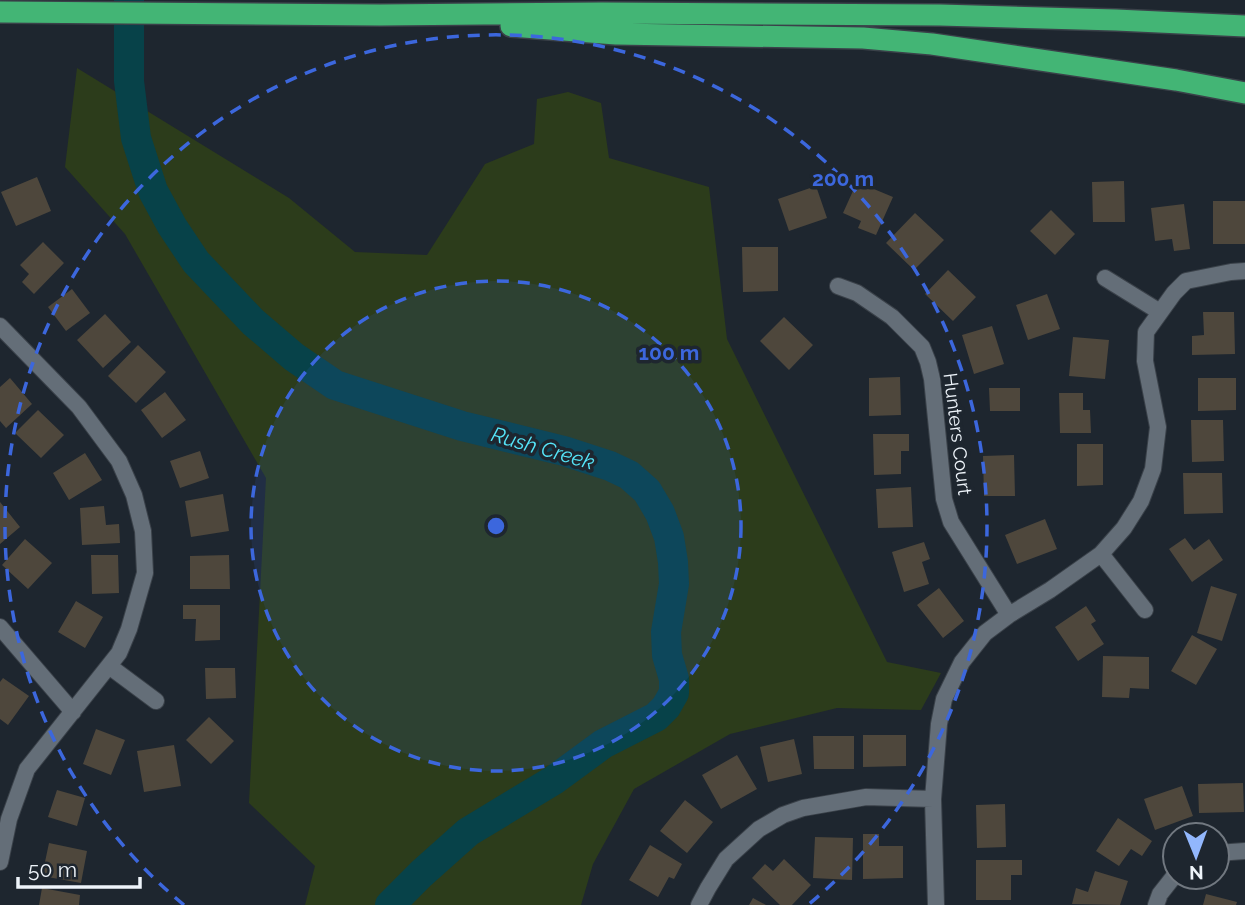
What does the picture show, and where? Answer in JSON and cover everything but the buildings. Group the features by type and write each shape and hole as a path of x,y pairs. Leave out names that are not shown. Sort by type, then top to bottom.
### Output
{"highway":[{"path":"0,12 940,15 1245,26"},
{"path":"380,15 616,34 863,38 932,44 1245,93"}],"street":[{"path":"936,905 933,799 939,724 944,699 962,662 985,633 1101,554 1124,528 1141,501 1153,469 1158,427 1145,361 1146,332 1186,281 1245,271"},
{"path":"1105,278 1160,312"},
{"name":"Hunters Court","path":"838,286 857,293 892,317 922,347 932,379 944,499 951,522 1009,615"},
{"path":"0,326 79,407 119,461 134,495 143,531 145,573 130,629 120,653 27,769 9,819 0,863"},
{"path":"1101,554 1145,610"},
{"path":"0,626 73,712"},
{"path":"109,666 156,701"},
{"path":"699,905 726,859 759,829 783,815 803,808 866,797 933,799"}],"green space":[{"path":"77,68 289,198 355,252 427,255 485,164 534,144 537,99 568,92 601,103 609,158 709,187 727,339 887,662 941,673 921,710 837,708 730,734 634,789 593,864 581,905 305,905 315,866 249,803 266,478 125,234 65,167"}],"waterway":[{"name":"Rush Creek","path":"129,0 129,81 136,138 153,191 196,262 253,322 294,357 335,385 462,426 564,451 629,475 647,491 660,513 669,537 674,584 666,632 674,693 666,707 656,717 603,744 554,780 468,832 390,905"}]}
